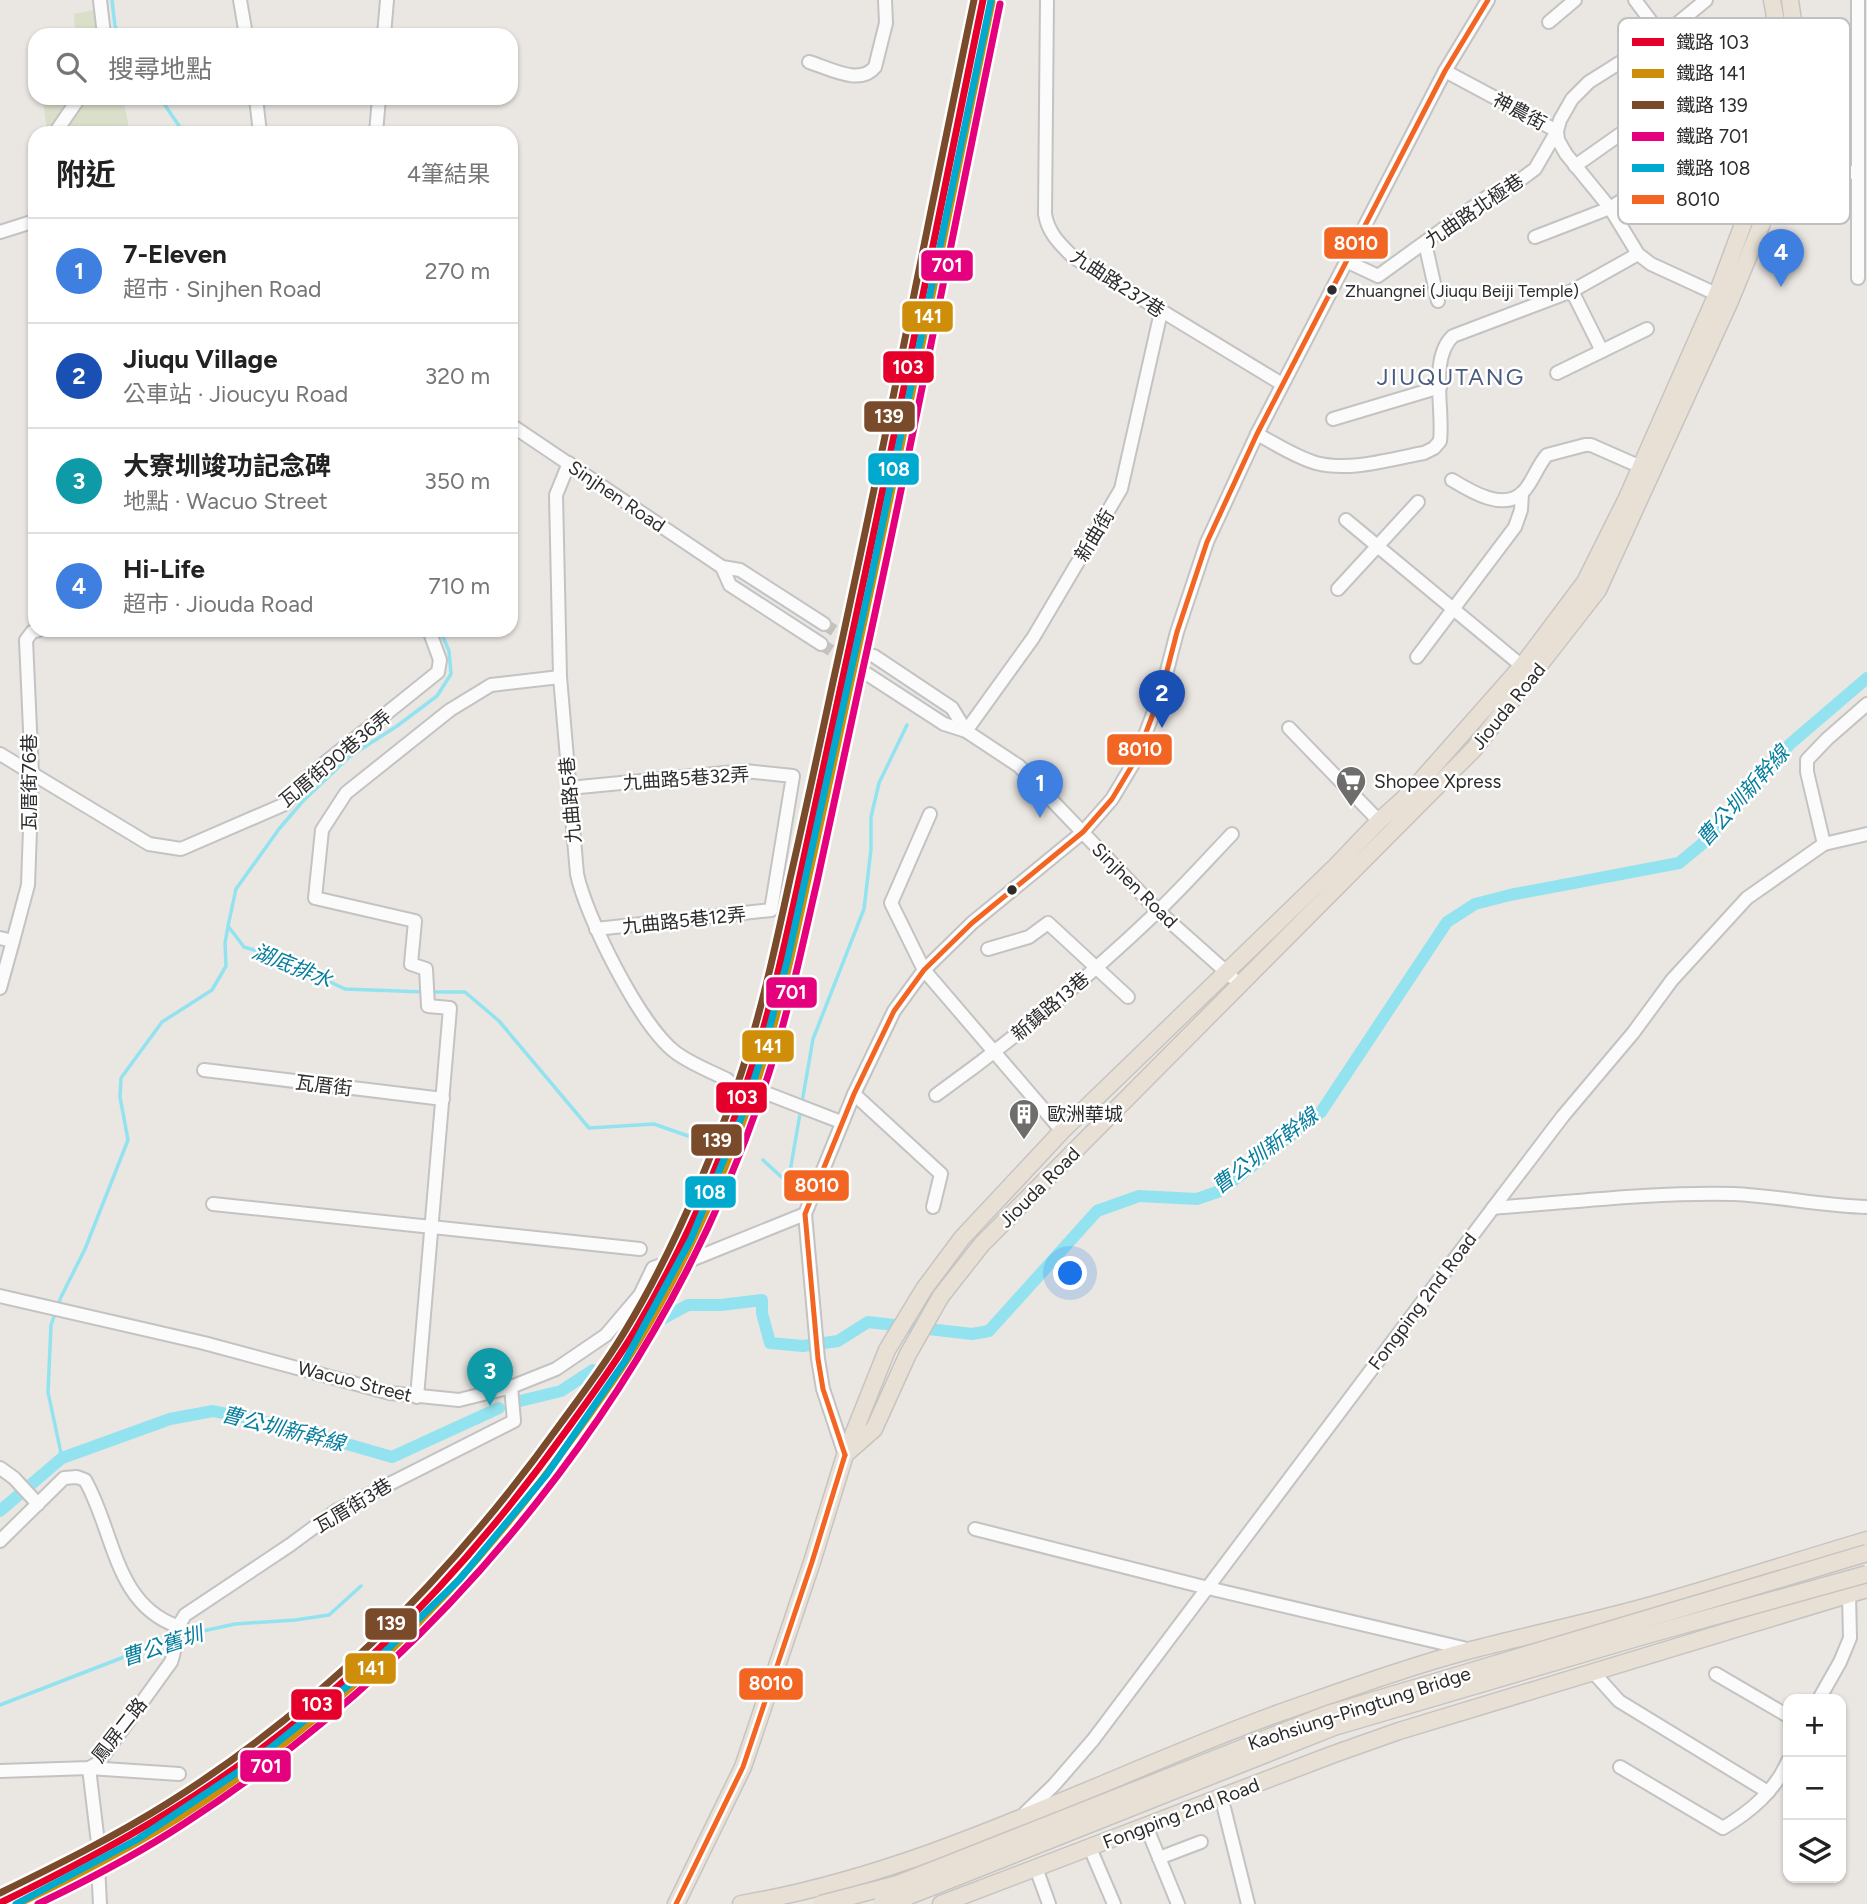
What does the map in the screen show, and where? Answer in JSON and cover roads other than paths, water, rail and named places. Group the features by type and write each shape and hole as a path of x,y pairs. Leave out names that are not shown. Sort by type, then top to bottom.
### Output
{"main road":[{"name":"Jiouda Road","path":"1772,0 1775,18"},
{"name":"Jiouda Road","path":"1790,0 1793,18"},
{"name":"Jiouda Road","path":"845,1455 874,1429 908,1354 942,1296 982,1244 1474,749 1598,590 1723,297 1745,224"},
{"name":"Jiouda Road","path":"676,1904 743,1767 845,1455 887,1350 924,1289 962,1238 1062,1131 1335,867 1378,821 1409,794 1522,666 1585,582 1760,224"},
{"name":"Fongping 2nd Road","path":"741,1904 776,1898 883,1868 979,1835 1278,1714 1468,1651 1643,1608 1867,1540"},
{"name":"Kaohsiung-Pingtung Bridge","path":"821,1904 898,1884 1328,1714 1867,1553"},
{"name":"Kaohsiung-Pingtung Bridge","path":"881,1904 904,1898 1018,1854 1334,1727 1867,1574"},
{"path":"1849,1594 1867,1589"},
{"name":"Fongping 2nd Road","path":"941,1904 1334,1754 1849,1594"}],"street":[{"path":"100,0 103,28"},
{"path":"240,0 245,28"},
{"path":"385,28 387,0"},
{"path":"809,62 858,77 871,72 886,23 885,0"},
{"name":"九曲路237巷","path":"1047,0 1047,226 1073,257 1282,384"},
{"path":"845,1455 823,1389 818,1359 805,1214 853,1094 894,1011 924,970 972,923 1083,832 1112,799 1136,759 1162,691 1177,632 1207,542 1257,434 1445,71 1488,0"},
{"path":"1549,22 1576,0"},
{"path":"1634,0 1648,18"},
{"name":"九曲路北極巷","path":"1684,18 1706,0"},
{"path":"1858,0 1858,278"},
{"name":"九曲路北極巷","path":"1346,261 1378,276 1487,197 1513,185 1535,169 1572,99 1590,82 1618,64"},
{"name":"神農街","path":"1445,71 1557,131 1558,140 1575,166 1618,221"},
{"path":"60,126 74,105"},
{"path":"257,105 259,126"},
{"path":"377,126 378,105"},
{"path":"1575,166 1618,136"},
{"path":"1850,172 1857,174"},
{"path":"1535,237 1618,203"},
{"path":"0,232 28,223"},
{"name":"神農街","path":"1620,224 1638,254 1651,264 1723,297"},
{"path":"1425,243 1438,301"},
{"path":"1257,434 1305,459 1329,466 1345,467 1424,453 1440,441 1440,356 1453,336 1572,291 1638,254"},
{"path":"1572,291 1602,351"},
{"name":"新曲街","path":"966,731 1033,638 1121,489 1161,312"},
{"path":"1557,373 1647,329"},
{"path":"1333,419 1440,387"},
{"name":"Sinjhen Road","path":"518,430 722,568 740,570 824,624"},
{"path":"1417,657 1515,527 1521,510 1522,493 1547,455 1591,445 1641,467"},
{"name":"九曲路5巷","path":"569,463 556,495 560,677 577,874 582,897 596,929 640,1010 673,1051 691,1063 728,1080"},
{"path":"1452,480 1482,497 1498,500 1522,493"},
{"path":"1338,589 1418,502"},
{"path":"1346,520 1522,666"},
{"name":"Sinjhen Road","path":"722,568 730,585 821,644"},
{"name":"瓦厝街76巷","path":"0,988 7,944 27,886 32,774 26,640 28,637"},
{"name":"瓦厝街90巷36弄","path":"0,754 149,844 181,849 285,804 312,774 438,672 440,660 432,637"},
{"name":"Sinjhen Road","path":"874,656 952,708 966,731"},
{"name":"Sinjhen Road","path":"867,674 944,724 966,731 1019,765 1158,911 1239,985"},
{"name":"瓦厝街90巷36弄","path":"443,1098 450,1008 428,1006 426,968 411,964 415,921 315,898 322,830 346,793 450,710 491,685 560,677"},
{"path":"1824,844 1807,772 1807,760 1827,738 1867,704"},
{"path":"1289,729 1378,821"},
{"name":"九曲路5巷32弄","path":"569,788 744,771 793,776 771,910"},
{"path":"930,814 891,903 924,970 1062,1131"},
{"name":"新鎮路13巷","path":"936,1095 995,1053 1095,967 1158,911 1233,834"},
{"name":"Fongping 2nd Road","path":"1020,1818 1054,1785 1093,1740 1563,1116 1633,1033 1681,970 1747,898 1824,844 1867,834"},
{"name":"九曲路5巷12弄","path":"596,929 771,910"},
{"path":"988,949 1029,937 1048,923 1128,997"},
{"name":"瓦厝街","path":"204,1070 443,1098"},
{"path":"758,1090 841,1122"},
{"path":"853,1094 941,1174 933,1207"},
{"path":"417,1397 443,1098"},
{"path":"1493,1208 1679,1194 1725,1194 1867,1207"},
{"path":"213,1204 640,1249"},
{"path":"691,1260 805,1214"},
{"name":"Wacuo Street","path":"0,1296 204,1343 390,1393 459,1399 510,1387 556,1369 606,1335 640,1295 653,1268 667,1263"},
{"name":"瓦厝街3巷","path":"176,1630 185,1615 336,1511 514,1421 510,1387"},
{"path":"0,1468 35,1501"},
{"path":"0,1541 35,1501 64,1478 77,1477 85,1480 118,1566 150,1611 176,1630"},
{"path":"975,1529 1468,1651"},
{"path":"1822,1694 1850,1638 1849,1594"},
{"name":"鳳屏二路","path":"0,1771 89,1768 98,1763 172,1661 176,1630"},
{"path":"1593,1672 1619,1701 1768,1792"},
{"path":"1716,1674 1783,1713"},
{"path":"98,1843 89,1768 179,1774"},
{"path":"1620,1768 1723,1828 1747,1813 1768,1792 1783,1768"},
{"path":"1224,1808 1248,1904"},
{"path":"1146,1826 1178,1904"},
{"path":"1159,1858 1201,1842"},
{"path":"1090,1848 1114,1904"},
{"path":"98,1865 100,1904"},
{"path":"883,1868 901,1904"},
{"path":"1036,1868 1049,1904"}],"waterway":[{"name":"湖底排水","path":"112,0 116,28"},
{"name":"湖底排水","path":"165,105 179,126"},
{"name":"湖底排水","path":"424,992 345,989 280,958 244,947 228,926 236,889 279,829 303,801 349,757 437,696 451,674 449,651 443,637"},
{"name":"曹公圳新幹線","path":"664,1318 688,1305 721,1305 762,1300 762,1313 770,1343 803,1346 838,1341 868,1322 972,1334 989,1331 1097,1211 1139,1196 1197,1199 1220,1191 1321,1112 1447,922 1475,904 1510,895 1679,863 1702,844 1790,744 1867,678"},
{"path":"788,1183 813,1039 864,909 871,849 871,817 879,783 907,725"},
{"path":"62,1458 48,1392 51,1325 61,1297 85,1249 128,1140 120,1097 121,1078 162,1022 212,990 226,966 225,943 228,927"},
{"name":"湖底排水","path":"432,992 465,992 499,1021 589,1128 654,1124 694,1138"},
{"name":"湖底排水","path":"763,1160 788,1183"},
{"name":"曹公圳新幹線","path":"520,1401 561,1391 593,1370"},
{"name":"曹公圳新幹線","path":"0,1511 62,1458 170,1419 213,1411 288,1427 392,1457 499,1408"},
{"name":"曹公舊圳","path":"180,1636 235,1624 329,1615 361,1586"},
{"name":"曹公舊圳","path":"0,1705 173,1638"}],"tunnel":[{"path":"824,624 874,656"},
{"path":"821,644 867,674"},
{"path":"728,1080 758,1090"},
{"path":"667,1263 691,1260"},
{"path":"98,1843 98,1865"}],"rail line":[{"name":"139","path":"0,1893 127,1827 225,1765 333,1679 383,1632 431,1583 520,1478 610,1355 658,1272 701,1180 726,1117 753,1035 766,983 870,512 974,0"},
{"name":"103","path":"0,1903 130,1835 193,1797 253,1755 341,1684 460,1564 532,1477 620,1355 669,1269 698,1208 736,1114 755,1058 775,984 878,515 983,0"},
{"name":"108","path":"16,1904 138,1839 253,1762 360,1676 459,1580 547,1474 625,1361 691,1239 744,1111 787,962 871,579 991,0"},
{"name":"141","path":"18,1904 138,1842 234,1781 342,1695 393,1648 441,1599 531,1494 626,1362 675,1277 718,1186 742,1123 784,988 887,515 992,2"},
{"name":"701","path":"38,1904 113,1866 185,1823 282,1755 373,1678 458,1594 536,1504 606,1407 668,1305 721,1198 764,1088 787,1011 880,590 1000,4"}],"place":[{"name":"Hi-Life","path":"1781,287"},
{"name":"Zhuangnei (Jiuqu Beiji Temple)","path":"1332,290"},
{"name":"Jiuqu Village","path":"1162,728"},
{"name":"Shopee Xpress","path":"1351,808"},
{"name":"7-Eleven","path":"1040,818"},
{"name":"歐洲華城","path":"1024,1141"},
{"name":"大寮圳竣功記念碑","path":"490,1406"}],"district":[{"name":"JIUQUTANG","path":"1451,377"}]}
